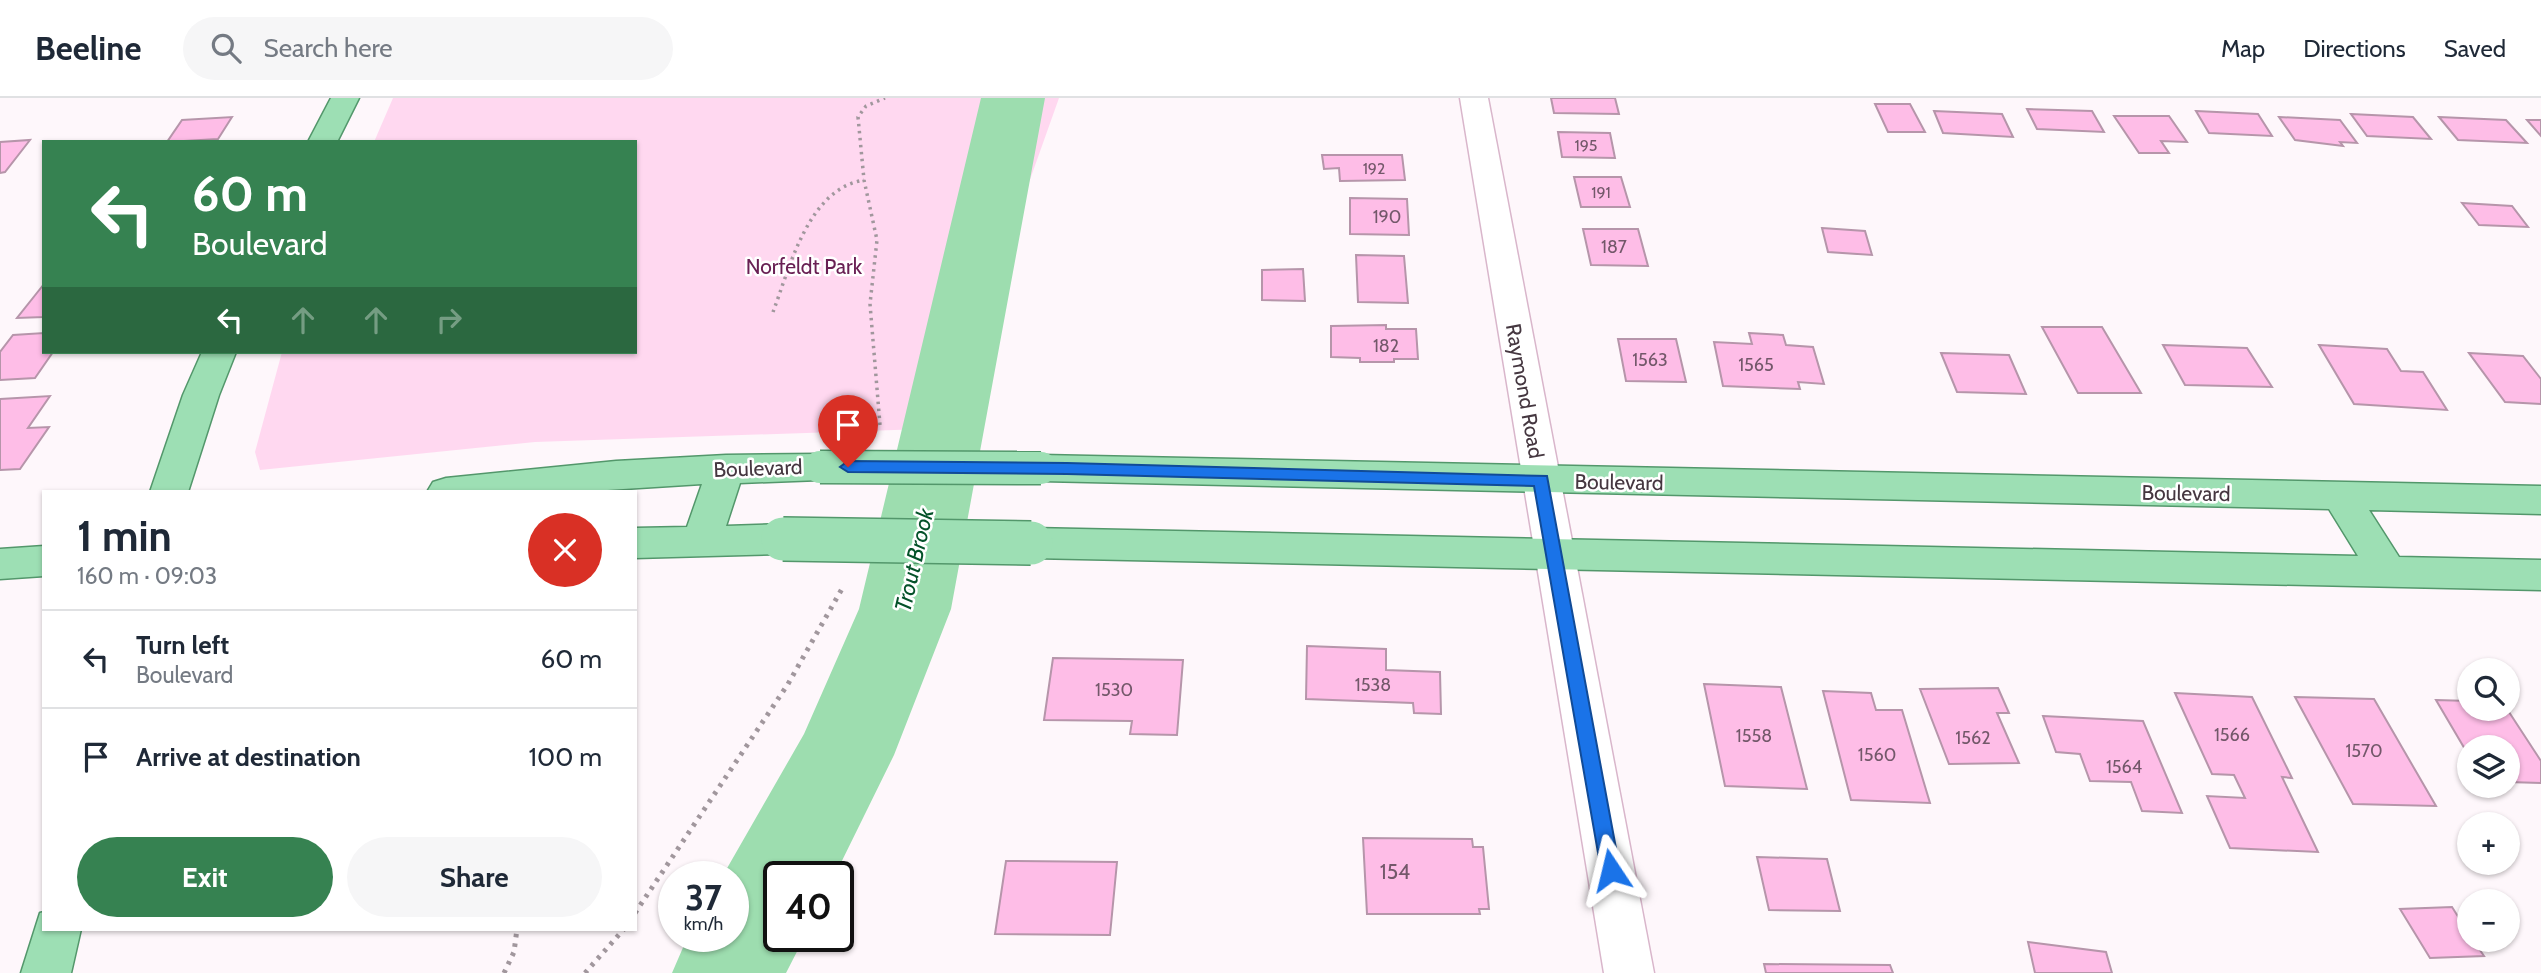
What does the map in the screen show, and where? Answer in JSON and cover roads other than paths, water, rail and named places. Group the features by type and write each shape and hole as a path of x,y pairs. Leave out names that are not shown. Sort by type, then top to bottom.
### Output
{"main road":[{"path":"323,140 345,98"},
{"path":"170,490 201,395 218,354"},
{"path":"702,541 726,468"},
{"name":"Boulevard","path":"464,490 561,479 726,468 1041,468 2541,500"},
{"path":"2340,496 2388,572"},
{"path":"637,543 783,539 1031,543 2541,575"},
{"path":"0,564 42,561"},
{"path":"46,973 56,931"}],"street":[{"name":"Raymond Road","path":"1474,98 1629,973"}],"waterway":[{"name":"Trout Brook","path":"788,861 844,755 905,609 1013,98"},
{"name":"Trout Brook","path":"728,973 763,908"}],"park label":[{"name":"Norfeldt Park","path":"804,266"}]}
